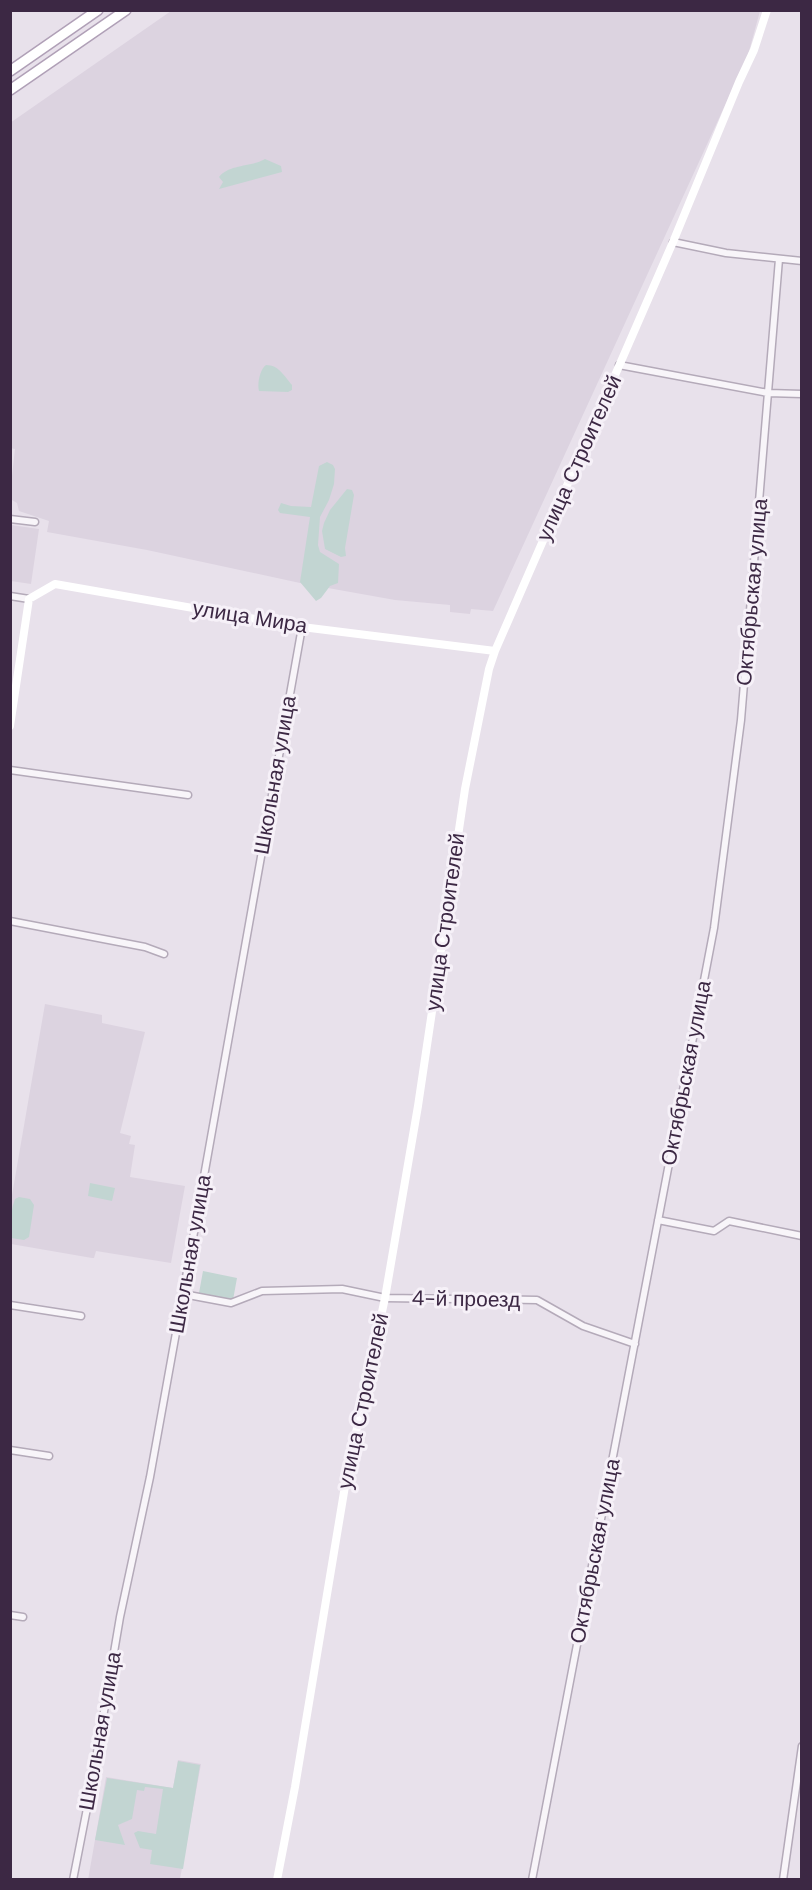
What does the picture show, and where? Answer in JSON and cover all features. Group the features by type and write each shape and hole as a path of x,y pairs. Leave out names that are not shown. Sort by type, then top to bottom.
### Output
{"main road":[{"path":"10,71 98,10"},
{"path":"10,90 126,10"},
{"name":"улица Строителей","path":"277,1880 309,1708 346,1474 385,1298 418,1106 465,789 489,669 754,50 767,10"},
{"name":"улица Мира","path":"29,599 56,584 302,627 495,651"},
{"path":"10,726 29,599"}],"street":[{"path":"673,242 726,253 801,261"},
{"name":"Октябрьская улица","path":"532,1880 715,916 741,720 779,259"},
{"path":"619,365 768,393 801,394"},
{"path":"10,519 35,522"},
{"path":"10,596 29,599"},
{"name":"Школьная улица","path":"73,1880 120,1617 150,1477 302,627"},
{"path":"10,770 188,795"},
{"path":"10,921 145,947 164,954"},
{"path":"658,1220 714,1231 729,1221 801,1236"},
{"name":"4-й проезд","path":"183,1294 231,1303 262,1291 342,1289 385,1298 537,1300 582,1326 635,1344"},
{"path":"10,1305 81,1316"},
{"path":"10,1450 49,1456"},
{"path":"10,1615 23,1617"},
{"path":"783,1880 801,1746"}],"shaded area":[{"path":"171,11 760,11 748,55 493,611 471,609 470,614 450,612 450,605 395,600 300,583 147,550 47,532 49,521 19,511 17,503 12,500 11,485 15,449 10,448 10,123"},
{"path":"265,159 281,166 282,172 219,189 223,182 219,177 223,173"},
{"path":"266,365 271,365 281,372 292,385 292,390 288,392 259,391 259,377"},
{"path":"327,462 335,469 334,484 320,517 318,545 320,552 339,564 338,583 330,586 316,601 300,582 310,517 280,513 278,510 281,503 311,507 319,466"},
{"path":"347,489 352,490 354,495 345,548 346,556 341,557 325,549 322,531 330,510"},
{"path":"11,525 39,529 31,584 11,581"},
{"path":"45,1004 102,1015 102,1023 145,1032 120,1133 131,1136 129,1144 135,1145 130,1177 185,1186 171,1263 96,1251 92,1258 11,1244 11,1201"},
{"path":"90,1183 115,1188 112,1201 88,1196"},
{"path":"19,1197 30,1199 34,1205 29,1237 24,1240 11,1238 12,1209 15,1199"},
{"path":"203,1271 237,1278 233,1300 199,1293"},
{"path":"178,1760 201,1764 180,1879 88,1880 106,1777 173,1788"},
{"path":"178,1761 200,1765 183,1869 150,1864 152,1850 140,1848 134,1833 138,1831 156,1834 163,1789 145,1787 144,1791 137,1790 132,1819 118,1825 125,1845 95,1840 107,1778 173,1788"}]}
